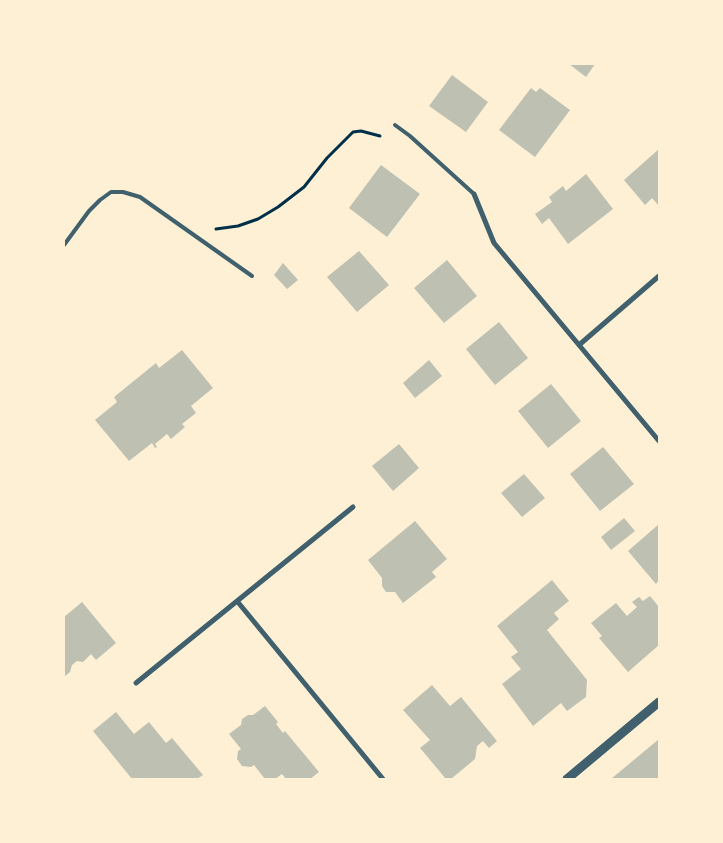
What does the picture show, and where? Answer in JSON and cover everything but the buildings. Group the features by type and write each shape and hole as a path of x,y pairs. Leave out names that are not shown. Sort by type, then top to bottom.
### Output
{"street":[{"path":"474,194 494,243 659,441"},
{"path":"579,345 659,276"},
{"path":"136,684 352,507"},
{"path":"237,601 384,779"},
{"path":"567,779 659,702"}],"lane":[{"path":"395,125 410,136 474,194"},
{"path":"64,245 89,211 112,192 123,192 140,197 252,276"}],"path":[{"path":"191,232 238,226 258,219 278,207 304,187 327,158 353,132 372,132 390,140 410,136"}]}
